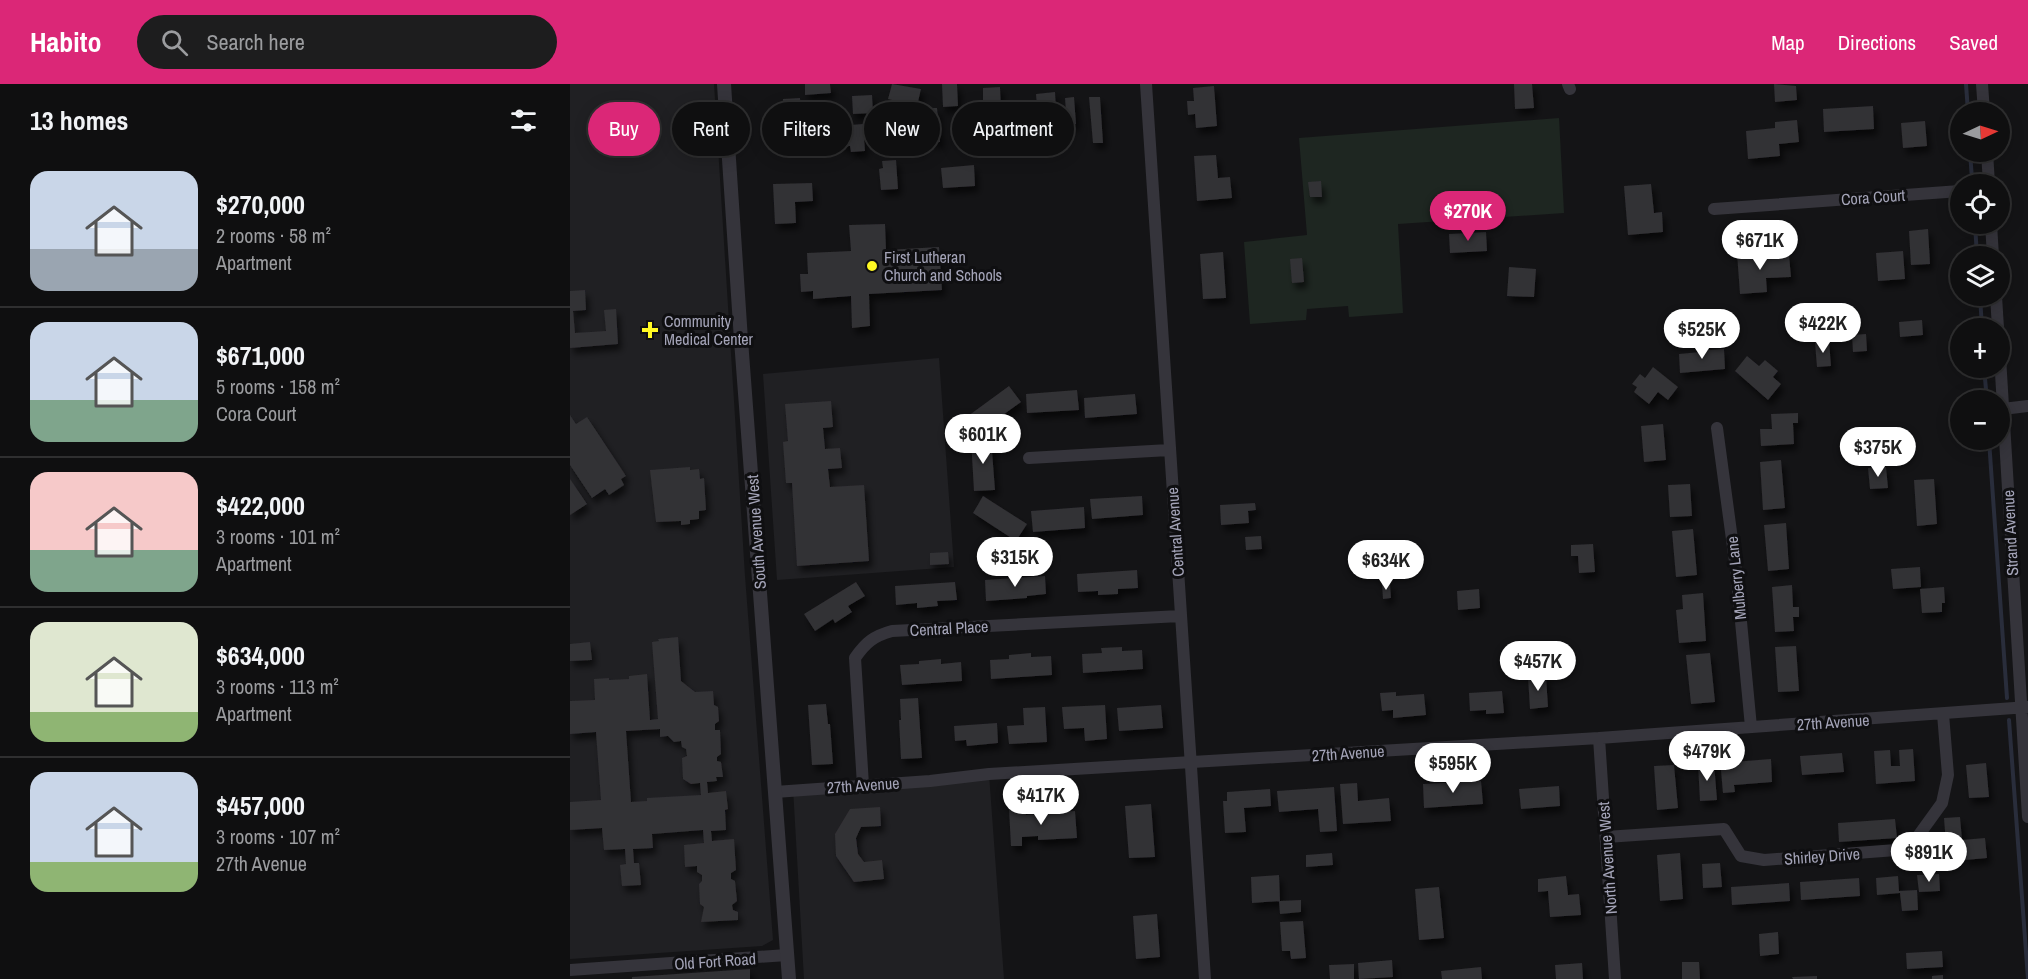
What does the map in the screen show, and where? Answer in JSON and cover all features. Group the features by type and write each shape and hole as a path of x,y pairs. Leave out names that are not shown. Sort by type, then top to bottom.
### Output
{"street":[{"name":"South Avenue West","path":"724,84 789,979"},
{"name":"Central Avenue","path":"1146,84 1205,979"},
{"path":"1982,84 1983,102"},
{"name":"Cora Court","path":"1714,209 1950,192"},
{"path":"2010,408 2028,406"},
{"name":"Mulberry Lane","path":"1717,429 1736,569 1751,727"},
{"path":"1029,458 1169,450"},
{"name":"Strand Avenue","path":"2006,450 2024,708 2028,817"},
{"name":"Central Place","path":"863,785 855,658 864,644 874,636 892,631 1180,616"},
{"name":"27th Avenue","path":"775,792 930,781 989,774 1599,738 2024,708"},
{"name":"Shirley Drive","path":"1606,837 1724,829 1740,856 1764,860 1896,850 1916,839 1942,803 1948,775 1943,714"},
{"name":"North Avenue West","path":"1599,738 1615,979"},
{"name":"Old Fort Road","path":"570,970 787,955"}],"shaded area":[{"path":"570,84 714,84 715,102 672,102 672,156 719,156 745,576 773,940 762,946 570,959"},
{"path":"1559,118 1564,213 1398,224 1403,313 1349,317 1348,306 1307,309 1306,320 1250,324 1244,242 1307,235 1299,138"},
{"path":"939,358 954,567 777,580 763,374"},
{"path":"989,774 1004,979 804,979 793,788"}],"building":[{"path":"805,84 830,84 831,93 805,95"},
{"path":"892,84 921,89 918,102 888,99"},
{"path":"942,84 957,84 958,102 952,102 952,106 943,107"},
{"path":"1514,84 1532,84 1534,108 1515,109"},
{"path":"1774,84 1796,86 1797,100 1775,102"},
{"path":"1214,86 1217,126 1196,128 1195,114 1188,115 1187,101 1194,101 1193,88"},
{"path":"1000,87 1001,102 983,102 983,88"},
{"path":"1055,92 1056,102 1037,102 1036,94"},
{"path":"872,95 872,102 864,102 864,113 853,114 852,96"},
{"path":"1074,97 1076,124 1074,124 1074,102 1065,102 1065,98"},
{"path":"1089,97 1100,97 1103,143 1093,143"},
{"path":"800,98 800,102 783,102 783,99"},
{"path":"1873,106 1874,129 1824,132 1823,109"},
{"path":"1797,120 1799,142 1779,144 1780,156 1748,159 1746,131 1775,128 1775,122"},
{"path":"1925,121 1927,146 1903,148 1901,123"},
{"path":"863,124 864,151 852,152 852,125"},
{"path":"1216,155 1218,178 1230,177 1232,198 1197,201 1194,156"},
{"path":"896,160 898,189 881,190 879,169 883,168 882,161"},
{"path":"974,165 975,186 943,188 941,168"},
{"path":"1321,181 1322,197 1310,197 1308,182"},
{"path":"812,183 813,201 795,202 796,223 775,224 773,184"},
{"path":"1651,184 1654,213 1662,212 1663,232 1628,235 1624,186"},
{"path":"885,224 886,250 939,247 942,290 869,294 870,326 852,328 851,296 813,299 813,291 801,292 800,274 808,274 807,253 851,251 849,225"},
{"path":"1928,229 1930,264 1911,265 1909,231"},
{"path":"1486,232 1487,251 1450,253 1449,234"},
{"path":"1764,251 1764,256 1789,255 1791,277 1766,278 1767,292 1740,294 1737,253"},
{"path":"1903,251 1905,279 1878,281 1876,253"},
{"path":"1223,252 1226,298 1203,299 1200,254"},
{"path":"1302,258 1304,282 1292,283 1290,259"},
{"path":"1509,267 1536,269 1534,297 1507,296"},
{"path":"585,290 586,310 573,311 575,333 606,331 604,310 616,309 618,344 570,348 570,291"},
{"path":"1922,320 1923,335 1900,337 1899,322"},
{"path":"1866,334 1867,351 1853,352 1852,335"},
{"path":"1829,341 1831,366 1817,367 1815,342"},
{"path":"1709,345 1709,350 1724,349 1725,369 1680,373 1679,354 1700,352 1700,346"},
{"path":"1747,356 1759,366 1765,360 1778,371 1773,377 1781,384 1768,400 1735,371"},
{"path":"1653,367 1678,387 1668,400 1658,392 1649,404 1634,392 1637,387 1632,384 1640,374 1645,378"},
{"path":"1009,386 1021,402 979,432 968,416"},
{"path":"1077,390 1079,410 1027,413 1026,394"},
{"path":"1135,394 1137,414 1085,418 1084,398"},
{"path":"831,401 833,427 823,428 825,449 840,448 842,468 828,469 830,487 864,485 869,561 797,566 792,483 786,483 783,442 788,441 785,404"},
{"path":"1798,413 1798,423 1793,423 1794,444 1761,446 1760,429 1772,429 1771,414"},
{"path":"570,415 576,424 587,417 626,476 621,479 624,485 609,495 605,489 592,498 570,465"},
{"path":"1663,424 1666,460 1644,462 1641,426"},
{"path":"991,438 995,490 974,491 971,439"},
{"path":"1781,460 1785,508 1763,510 1760,462"},
{"path":"690,467 690,470 699,469 700,479 704,478 706,510 699,511 699,519 690,520 690,524 681,525 681,521 656,522 650,470"},
{"path":"1886,467 1888,488 1870,489 1868,468"},
{"path":"570,479 587,504 570,515"},
{"path":"1934,479 1937,524 1917,526 1914,480"},
{"path":"1690,484 1692,516 1670,517 1668,485"},
{"path":"983,496 1027,524 1016,541 973,513"},
{"path":"1142,496 1143,515 1092,519 1090,499"},
{"path":"1255,503 1256,510 1248,511 1249,523 1221,525 1220,505"},
{"path":"1084,507 1085,528 1033,532 1031,511"},
{"path":"1786,523 1789,569 1768,571 1764,525"},
{"path":"1693,529 1697,575 1676,577 1672,531"},
{"path":"1261,536 1262,549 1246,550 1245,537"},
{"path":"1593,544 1595,572 1579,573 1578,556 1571,556 1571,545"},
{"path":"948,552 949,564 930,565 930,553"},
{"path":"1920,567 1921,587 1893,589 1891,569"},
{"path":"1137,570 1138,588 1118,589 1118,594 1098,595 1098,591 1078,592 1077,574"},
{"path":"1045,576 1046,594 986,601 985,580"},
{"path":"856,582 865,596 848,606 852,612 835,623 833,619 815,631 804,614"},
{"path":"955,582 957,600 937,601 938,606 917,608 917,603 896,605 895,586"},
{"path":"1390,583 1391,598 1383,599 1382,584"},
{"path":"1792,585 1793,607 1799,607 1799,617 1793,617 1794,631 1775,632 1772,587"},
{"path":"1944,587 1945,603 1942,603 1942,612 1922,613 1920,589"},
{"path":"1479,589 1480,608 1458,610 1457,591"},
{"path":"1703,593 1706,641 1679,643 1676,610 1683,609 1682,595"},
{"path":"678,637 681,681 695,692 713,691 714,705 718,707 719,721 715,724 715,730 720,730 721,754 717,757 717,761 721,762 723,777 716,777 717,781 707,782 708,793 726,791 728,809 725,810 726,830 711,831 712,841 734,839 736,870 731,873 731,879 735,881 737,901 732,905 733,910 738,912 738,920 701,922 704,907 700,904 699,884 702,881 702,875 697,872 697,866 685,867 684,845 704,843 703,830 652,834 653,848 633,849 634,863 639,863 641,885 622,886 620,865 626,864 625,849 604,850 602,828 570,830 570,802 601,800 596,732 570,734 570,701 595,700 594,679 629,679 629,676 647,674 650,720 658,719 652,642 659,641 658,639","holes":["660,729 660,737 668,736 674,742 681,741 687,756 682,758 683,779 691,784 700,783 701,795 647,798 647,801 631,802 626,731"]},
{"path":"590,642 592,660 570,661 570,644"},
{"path":"1796,646 1799,691 1778,692 1775,647"},
{"path":"1122,647 1122,651 1142,650 1143,669 1083,673 1082,654 1102,653 1101,648"},
{"path":"1031,653 1031,657 1051,656 1052,675 991,679 990,660 1009,659 1009,655"},
{"path":"1710,653 1715,702 1691,704 1686,655"},
{"path":"941,659 941,664 961,662 962,681 902,685 900,665"},
{"path":"1546,676 1548,707 1530,709 1528,677"},
{"path":"1502,691 1504,713 1486,714 1486,710 1470,711 1469,693"},
{"path":"1396,692 1396,696 1424,694 1426,715 1393,718 1393,710 1382,711 1380,693"},
{"path":"918,698 922,758 901,759 900,699"},
{"path":"826,704 833,764 812,765 808,705"},
{"path":"1105,705 1107,739 1085,741 1084,728 1064,729 1062,707"},
{"path":"1161,705 1163,728 1119,731 1117,708"},
{"path":"1045,707 1047,742 1009,744 1007,726 1024,725 1023,708"},
{"path":"997,723 998,743 967,746 966,740 955,741 954,726"},
{"path":"1913,749 1915,781 1876,784 1874,751 1890,750 1891,766 1900,766 1899,750"},
{"path":"1842,753 1844,772 1802,775 1800,756"},
{"path":"1771,759 1772,782 1734,785 1735,792 1723,793 1721,770 1734,769 1733,762"},
{"path":"1714,763 1717,800 1700,801 1698,764"},
{"path":"1986,763 1989,797 1969,798 1966,765"},
{"path":"1674,765 1678,808 1657,810 1654,766"},
{"path":"1481,781 1483,804 1424,808 1423,784"},
{"path":"1357,783 1358,801 1389,798 1391,821 1343,824 1340,784"},
{"path":"1559,786 1560,806 1521,809 1519,789"},
{"path":"1334,787 1337,831 1320,832 1318,809 1279,812 1277,791"},
{"path":"1270,789 1271,806 1244,808 1246,832 1225,833 1223,801 1227,801 1227,792"},
{"path":"1151,804 1155,857 1129,858 1125,806"},
{"path":"880,807 881,826 861,827 856,838 858,854 864,862 882,860 884,879 854,882 836,856 835,834 850,809"},
{"path":"1025,808 1026,815 1075,811 1077,838 1038,840 1038,836 1022,837 1022,846 1011,846 1009,809"},
{"path":"1960,817 1962,840 1985,838 1987,858 1965,860 1964,843 1946,845 1944,818"},
{"path":"1895,819 1897,838 1839,842 1838,823"},
{"path":"1332,853 1333,865 1306,867 1306,855"},
{"path":"1680,853 1683,899 1660,901 1657,855"},
{"path":"1720,863 1722,887 1703,888 1702,864"},
{"path":"1939,874 1940,891 1919,892 1917,875"},
{"path":"1279,875 1280,901 1252,903 1251,877"},
{"path":"1566,876 1568,895 1579,894 1581,915 1550,917 1548,891 1538,892 1538,879"},
{"path":"1898,876 1899,891 1917,890 1918,910 1902,911 1900,893 1877,895 1876,878"},
{"path":"1859,878 1860,896 1801,900 1800,882"},
{"path":"1789,883 1790,901 1732,905 1731,887"},
{"path":"1439,887 1444,938 1419,940 1415,889"},
{"path":"1301,900 1301,912 1280,914 1279,901"},
{"path":"1157,914 1160,957 1136,959 1133,916"},
{"path":"1303,921 1306,958 1291,959 1290,951 1282,951 1280,922"},
{"path":"1778,932 1779,954 1760,956 1759,934"},
{"path":"1942,951 1943,967 1907,969 1906,953"},
{"path":"1392,960 1393,977 1359,979 1358,963"},
{"path":"1682,962 1699,962 1700,979 1682,979"},
{"path":"1582,963 1583,979 1556,979 1555,965"},
{"path":"1354,964 1354,979 1330,979 1329,965"},
{"path":"1481,967 1482,979 1442,979 1441,971"},
{"path":"750,969 750,979 632,979 632,977"},
{"path":"1943,975 1943,979 1932,979 1932,976"},
{"path":"1817,976 1817,979 1793,979 1792,977"}],"waterway":[{"path":"1966,84 1967,102"},
{"path":"1971,162 1972,174"},
{"path":"1976,234 1976,246"},
{"path":"1981,306 1981,318"},
{"path":"1985,378 1986,390"},
{"path":"1990,450 2007,698"},
{"path":"2009,720 2028,979"}],"place":[{"name":"First Lutheran Church and Schools","path":"872,266"},
{"name":"Community Medical Center","path":"650,330"}]}
